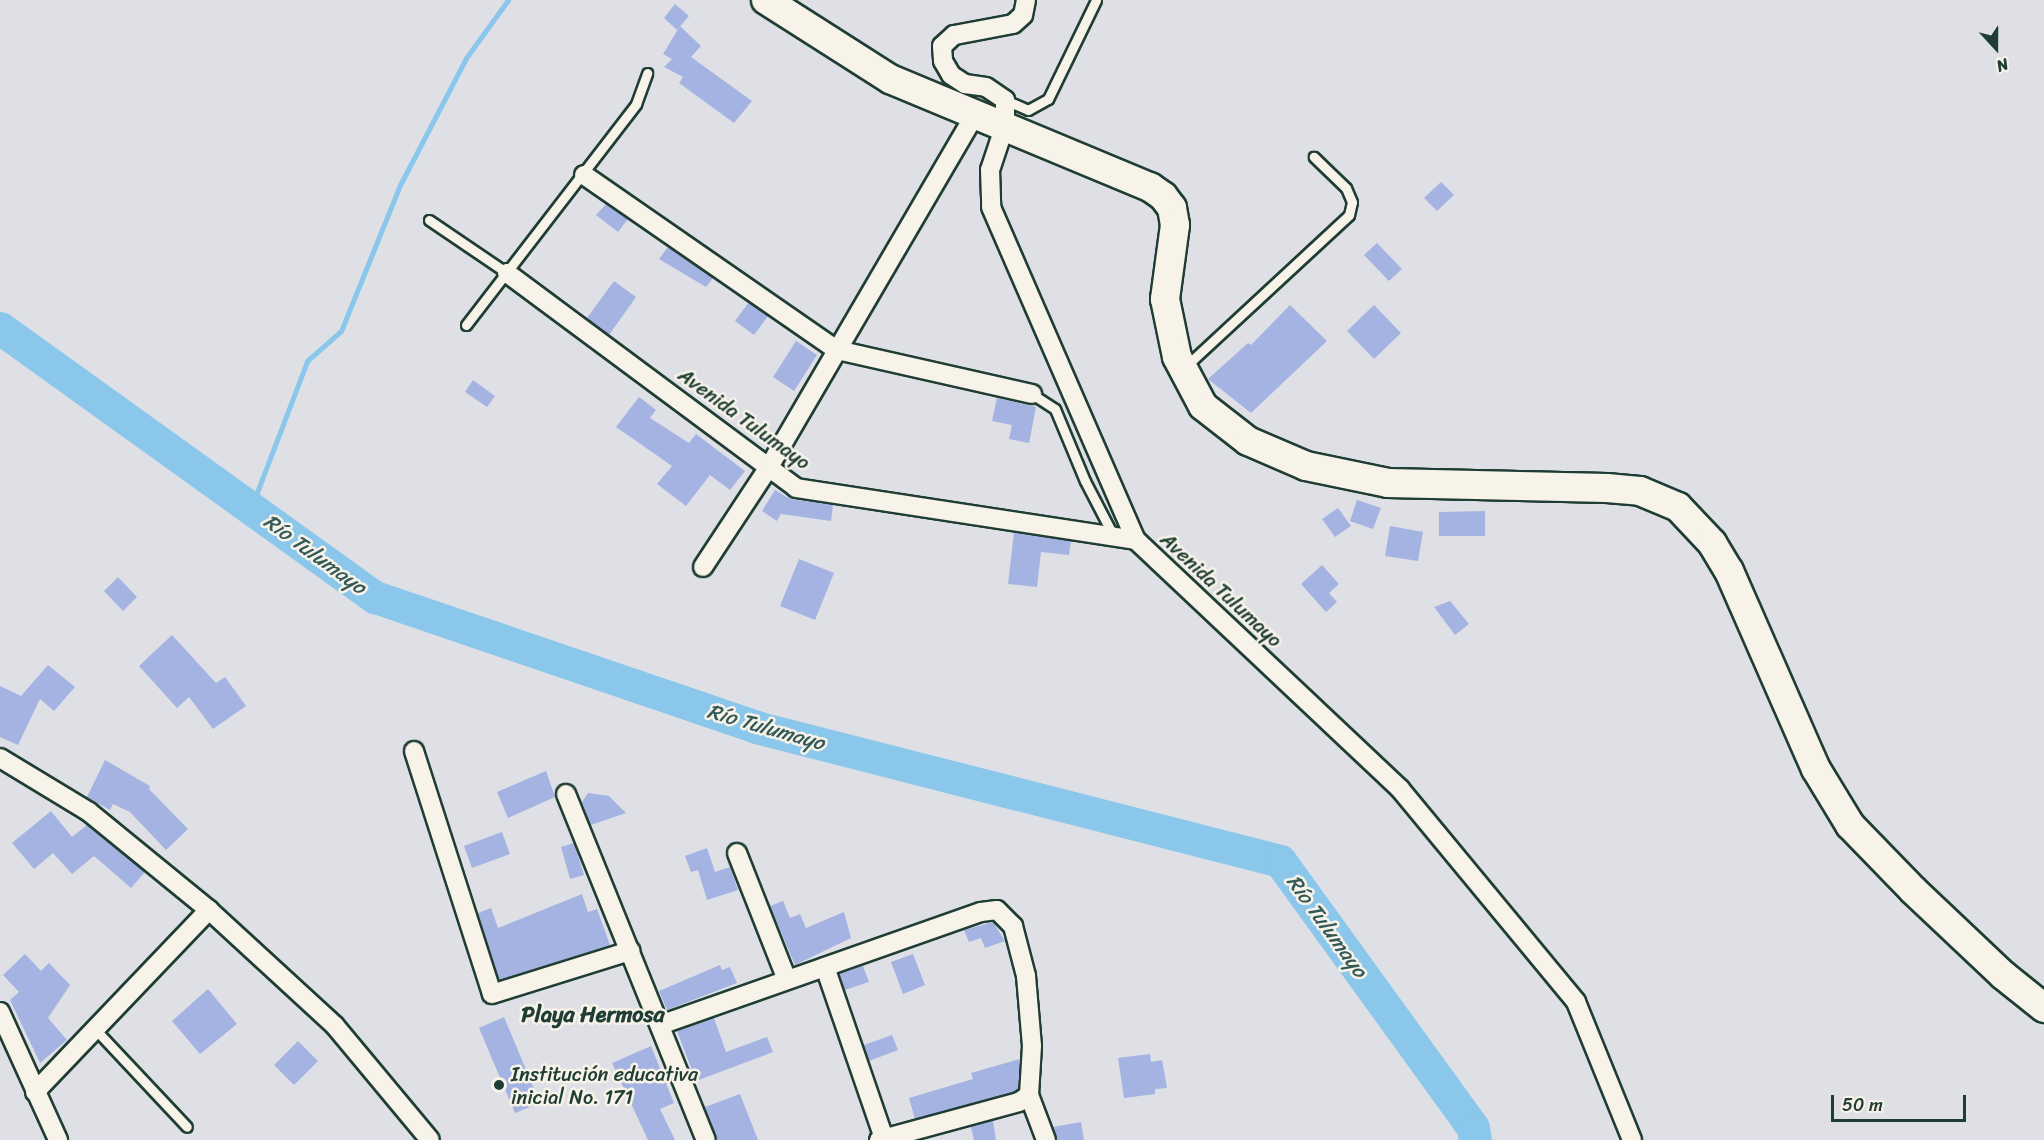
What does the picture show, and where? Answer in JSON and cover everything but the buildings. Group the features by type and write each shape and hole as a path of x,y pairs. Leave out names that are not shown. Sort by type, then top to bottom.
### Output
{"main road":[{"path":"766,0 890,79 975,114 1005,112 1150,187 1172,208 1175,225 1165,299 1182,369 1203,406 1224,425 1275,455 1315,469 1388,483 1640,491 1678,507 1712,543 1730,571 1816,769 1850,825 1921,898 2044,1008"}],"street":[{"path":"1026,0 1023,15 1013,24 954,35 942,46 944,61 951,75 965,84 986,87 1005,112 990,170 991,207 1136,540"},
{"path":"703,567 769,467 975,114"},
{"path":"584,175 837,350 1032,394"},
{"name":"Avenida Tulumayo","path":"507,273 796,488 1136,540 1400,789 1569,992 1576,1002 1632,1140"},
{"path":"414,751 492,994 630,951"},
{"path":"0,758 89,813 209,910 334,1026 430,1140"},
{"path":"566,794 706,1140"},
{"path":"737,853 787,980"},
{"path":"35,1092 209,910"},
{"path":"660,1025 981,912 997,910 1006,915 1013,926 1026,976 1032,1046 1029,1095 1046,1140"},
{"path":"825,966 881,1139 1019,1102 1029,1095"},
{"path":"0,1012 58,1140"}],"lane":[{"path":"1005,112 1028,110 1048,99 1096,0"},
{"path":"466,325 584,175 636,104 647,73"},
{"path":"1182,369 1349,215 1352,202 1346,188 1314,157"},
{"path":"429,220 507,273"},
{"path":"1032,394 1055,409 1114,537"},
{"path":"95,1029 187,1127"}],"waterway":[{"path":"251,508 307,361 341,331 400,185 466,58 508,0"},
{"name":"Río Tulumayo","path":"0,328 375,597 756,727 1280,861 1473,1128 1475,1140"}],"place":[{"name":"Institución educativa inicial No. 171","path":"499,1085"}],"district":[{"name":"Playa Hermosa","path":"593,1015"}]}
